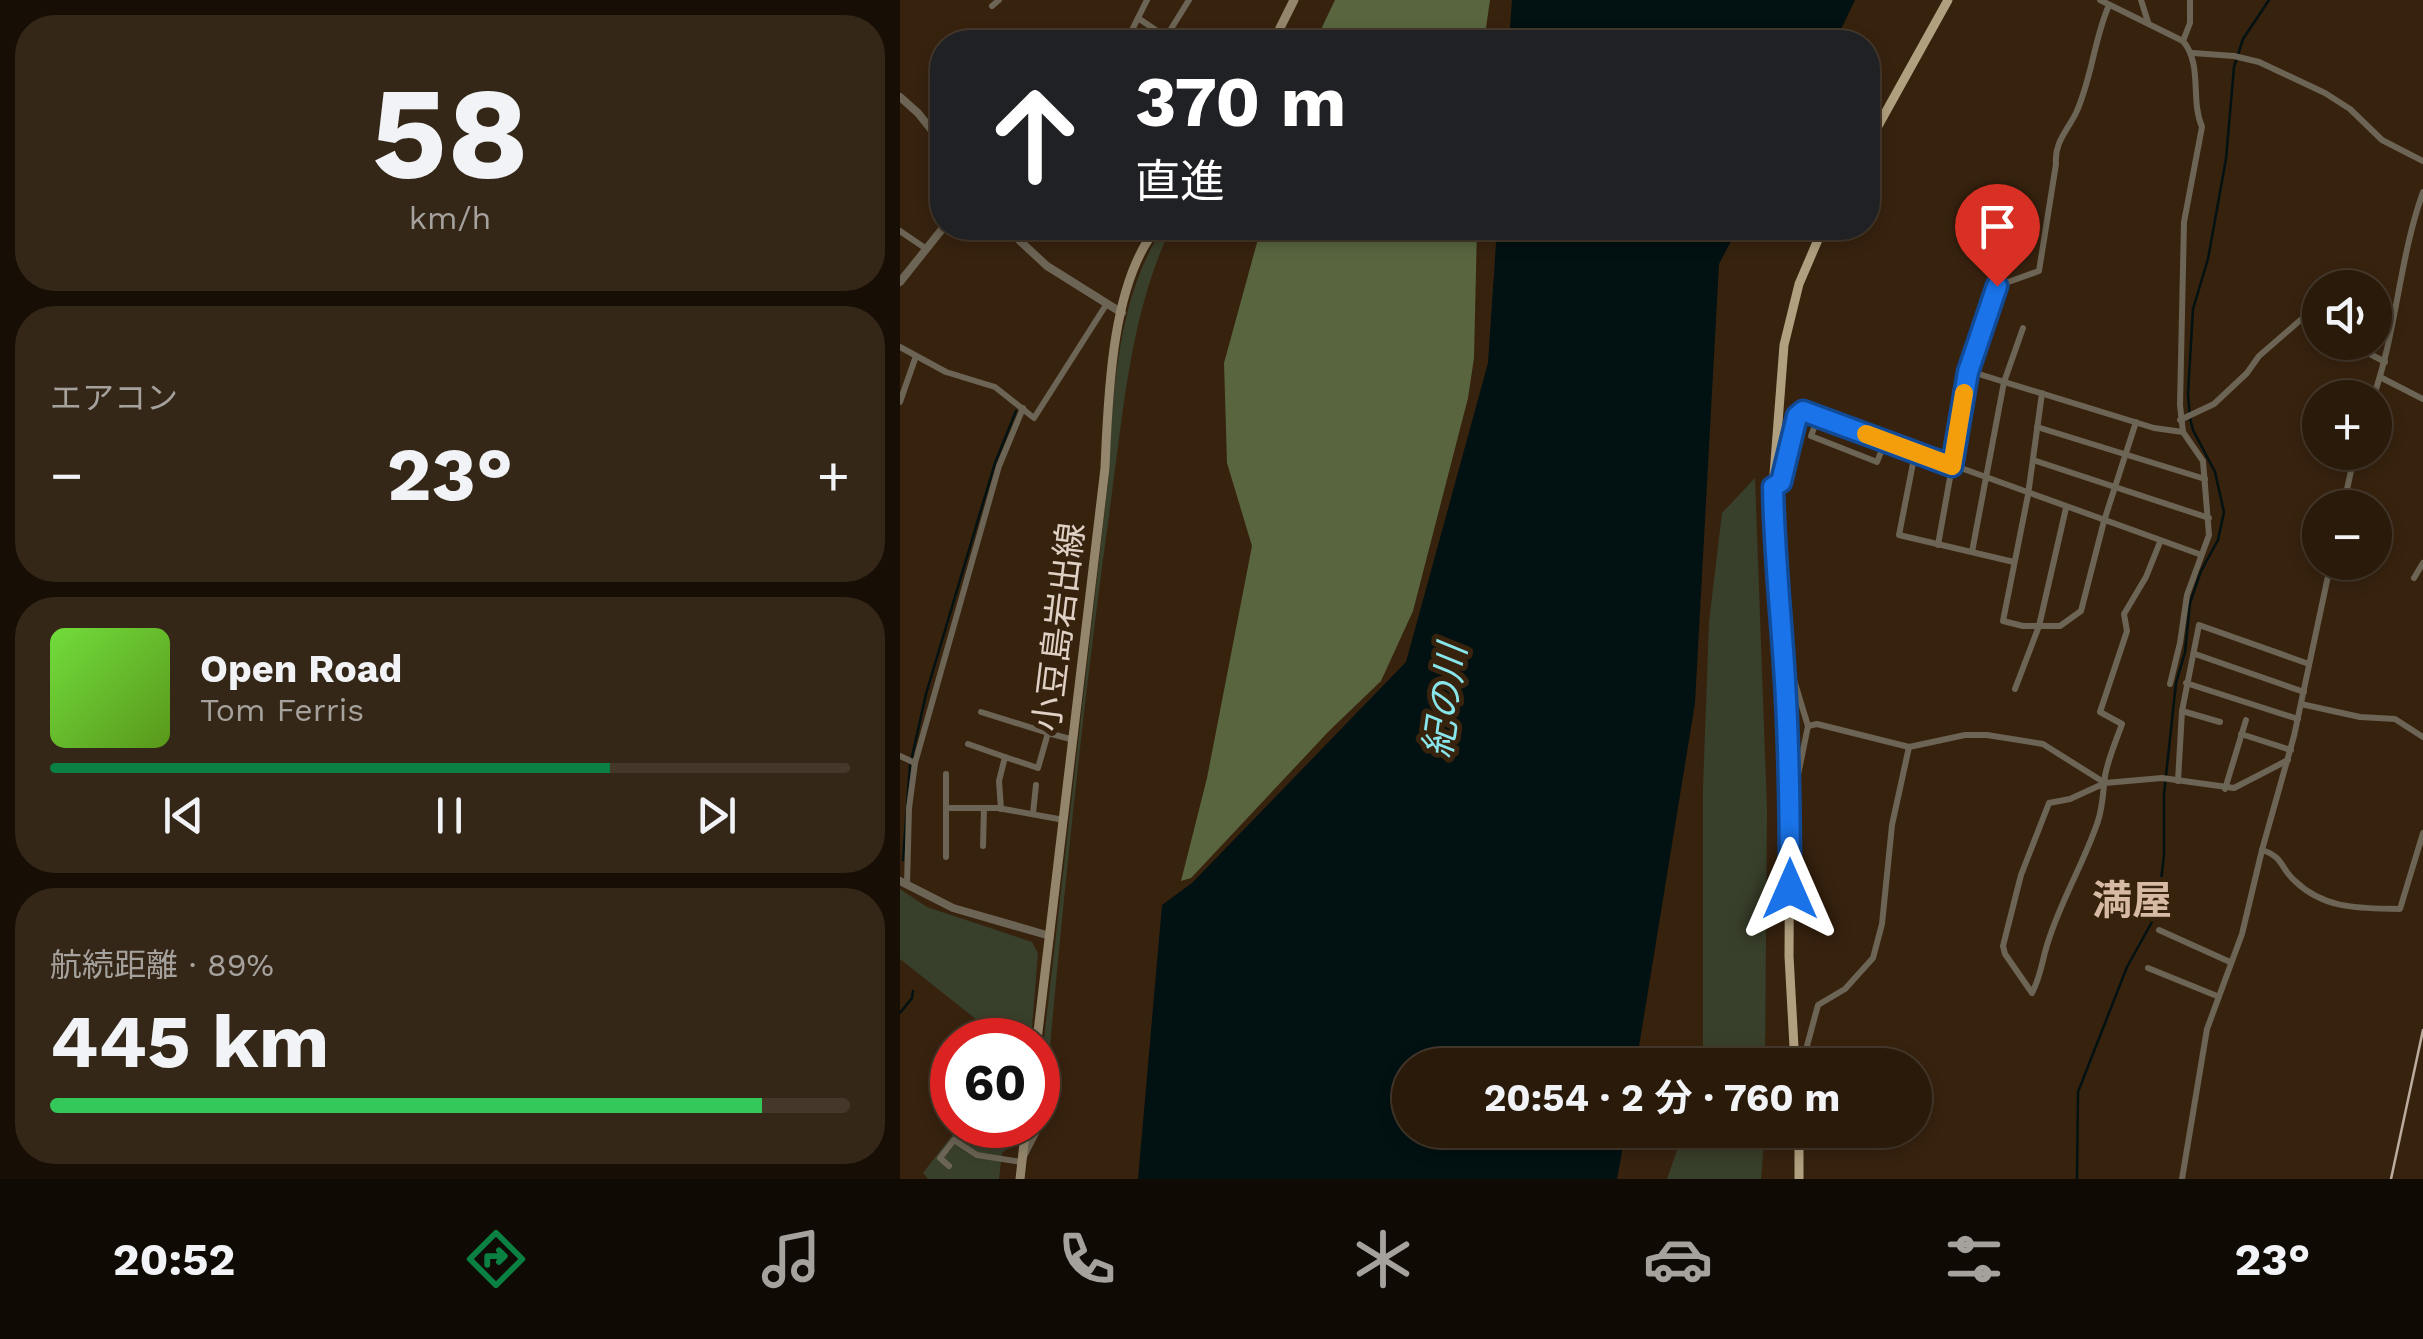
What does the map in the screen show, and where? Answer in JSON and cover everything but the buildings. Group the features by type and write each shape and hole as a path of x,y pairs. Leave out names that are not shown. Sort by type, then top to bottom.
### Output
{"main road":[{"path":"1279,30 1294,0"},
{"path":"1880,123 1950,0"},
{"name":"小豆島岩出線","path":"1040,1018 1105,468 1111,373 1122,312 1140,252 1148,240"},
{"path":"1794,1048 1789,956 1790,789 1773,487 1784,345 1799,284 1818,240"},
{"path":"1020,1179 1023,1148"},
{"path":"1799,1148 1799,1179"}],"street":[{"path":"1132,30 1148,0"},
{"path":"1174,30 1188,0"},
{"path":"2100,0 2183,41 2193,53 2197,116 2202,127 2184,222 2182,420 2184,432 2203,461 2209,518 2208,535 2186,595 2170,684"},
{"path":"2141,0 2148,23"},
{"path":"2183,41 2190,23 2190,0"},
{"path":"1938,545 1968,372 1997,286 2040,271 2055,150 2077,111 2109,5"},
{"path":"1138,18 1155,30"},
{"path":"2193,53 2239,56 2326,93 2350,109 2382,140 2423,161"},
{"path":"900,98 930,128"},
{"path":"2423,192 2408,238 2380,378 2423,399"},
{"path":"900,231 925,248"},
{"path":"900,282 932,240"},
{"path":"1019,240 1047,266 1122,312"},
{"path":"900,346 946,372 995,387 1034,418 1106,305"},
{"path":"2182,420 2214,404 2247,374 2259,356 2302,319"},
{"path":"1972,552 2004,382 2023,328"},
{"path":"900,402 916,356"},
{"path":"2381,360 2385,362"},
{"path":"1968,372 2172,433 2184,432"},
{"path":"2042,394 2028,494 2003,621 2060,626 2082,610 2104,521 2136,422"},
{"path":"1023,408 999,466 915,763 904,883 953,908 1050,936"},
{"path":"1773,487 1781,482 1797,416 1803,411 2200,554"},
{"path":"1818,417 1811,436 1877,462 1885,442"},
{"path":"2037,428 2206,478"},
{"path":"1915,453 1898,535 2014,562"},
{"path":"2033,460 2209,518"},
{"path":"2015,690 2039,626 2066,508"},
{"path":"2160,542 2146,577 2124,614 2127,631 2100,712 2122,724 2104,783 2100,814 2032,993 2003,946 2032,841 2049,803 2070,799 2104,783 2162,778 2234,788 2288,760"},
{"path":"2414,578 2423,563"},
{"path":"2182,1179 2200,1064 2217,996 2242,934 2291,750 2327,580"},
{"path":"2174,781 2186,683 2199,625 2309,664"},
{"path":"2195,654 2304,692"},
{"path":"1784,663 1790,667 1808,726 1796,785 1790,789"},
{"path":"2186,683 2298,719"},
{"path":"2301,704 2360,718 2394,719 2423,737"},
{"path":"2182,711 2220,722"},
{"path":"980,712 1074,740"},
{"path":"2224,789 2246,720"},
{"path":"1808,726 1817,724 1909,747 1964,735 2043,744 2104,783"},
{"path":"968,744 1038,768 1048,733"},
{"path":"2241,734 2291,750"},
{"path":"1806,1048 1818,1005 1859,977 1873,958 1882,924 1892,825 1909,747"},
{"path":"900,756 915,763"},
{"path":"1001,808 999,781 1005,758"},
{"path":"946,774 946,857"},
{"path":"1033,814 1036,785"},
{"path":"946,808 1001,808 1065,820"},
{"path":"984,808 984,846"},
{"path":"2262,850 2276,854 2292,880 2316,898 2333,905 2400,910 2423,833"},
{"path":"2159,930 2230,962"},
{"path":"2148,968 2217,996"},
{"path":"949,1166 940,1158 954,1140 977,1156 1021,1162 1028,1148"}],"green space":[{"path":"1335,0 1490,0 1486,30 1321,30"},
{"path":"1157,240 1166,240 1137,329 1124,401 1082,734 1053,1018 1046,1018 1109,474 1120,346 1136,282"},
{"path":"1258,240 1477,240 1474,358 1468,398 1413,611 1381,681 1191,878 1181,881 1207,778 1252,546 1227,463 1224,363"},
{"path":"1755,478 1767,809 1765,1048 1703,1048 1703,788 1709,622 1722,513"},
{"path":"900,889 927,907 1032,942 1038,953 1033,1018 975,1018 900,959"},
{"path":"942,1148 1009,1148 1002,1153 999,1179 928,1179 923,1173"},
{"path":"1678,1148 1764,1148 1761,1179 1667,1179"}],"water":[{"path":"1512,0 1855,0 1841,30 1510,30"},
{"name":"紀の川","path":"1496,240 1732,240 1719,264 1695,703 1639,1048 1392,1048 1392,1148 1623,1148 1617,1179 1138,1179 1162,905 1192,883 1406,662 1488,363"}],"waterway":[{"path":"2077,1179 2078,1092 2159,898 2164,794 2176,683 2185,652 2190,603 2218,540 2224,512 2215,472 2190,418 2193,309 2208,259 2226,159 2234,67 2243,39 2269,0"},
{"path":"903,860 910,766 926,694 995,463 1016,411"},
{"path":"900,1013 913,991"}],"railway":[{"path":"2391,1179 2423,1030"}],"slow traffic":[{"path":"1866,434 1952,466 1964,393"}],"district":[{"name":"満屋","path":"2132,900"}],"route":[{"path":"1790,889 1790,789 1773,487 1781,482 1797,416 1803,411 1952,466 1968,372 1997,286"}]}
